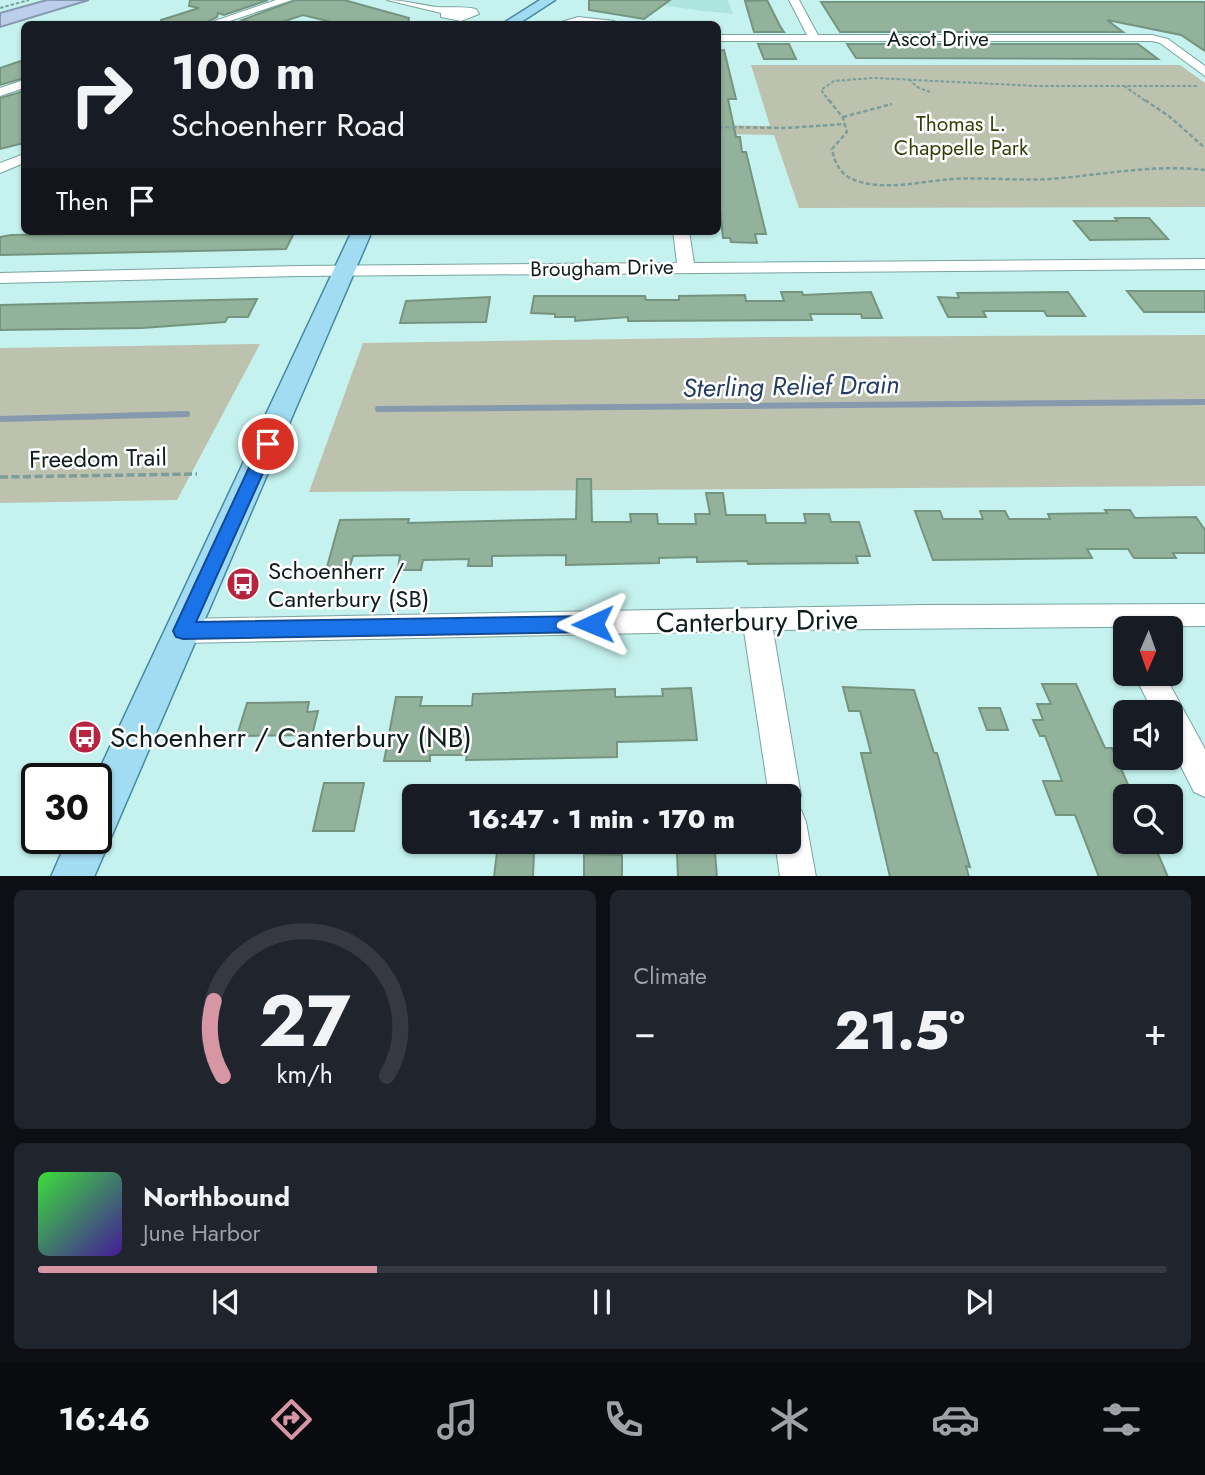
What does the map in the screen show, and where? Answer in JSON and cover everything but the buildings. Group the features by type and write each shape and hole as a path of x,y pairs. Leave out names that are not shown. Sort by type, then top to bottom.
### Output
{"main road":[{"path":"514,21 549,0"},
{"path":"112,788 360,235"},
{"path":"72,876 83,854"}],"street":[{"path":"220,21 287,0"},
{"path":"392,0 445,11"},
{"path":"794,0 815,39"},
{"name":"Ascot Drive","path":"721,38 1159,39 1205,72"},
{"path":"0,92 21,85"},
{"path":"0,168 21,160"},
{"path":"682,235 686,267"},
{"name":"Brougham Drive","path":"0,278 686,267 1205,264"},
{"name":"Canterbury Drive","path":"1183,617 1205,615"},
{"path":"757,621 783,784"},
{"name":"Canterbury Drive","path":"183,631 757,621 1113,622"},
{"path":"1183,739 1205,781"},
{"path":"794,854 798,876"}],"path":[{"path":"0,8 29,0"},
{"path":"1205,86 960,84 909,79 849,79 824,86 821,90 845,124 846,132 832,149 833,161 842,173 857,182 881,184 952,178 1024,180 1066,177 1146,165 1205,170"},
{"path":"909,79 917,87 930,92"},
{"path":"1125,86 1170,117 1205,148"},
{"path":"843,118 892,104"},
{"path":"721,127 786,128 845,124"},
{"path":"1200,169 1205,162"},
{"name":"Freedom Trail","path":"0,477 197,474"}],"shaded area":[{"path":"47,0 89,0 0,27 0,13"},
{"path":"624,0 728,0 733,14 704,11"}],"green space":[{"name":"Thomas L. Chappelle Park","path":"751,65 1180,65 1205,83 1205,207 799,208 774,135 721,134 721,125 770,126"},
{"path":"1205,335 1205,486 309,492 363,343 770,337"},
{"path":"260,344 177,500 0,503 0,348"}],"waterway":[{"name":"Sterling Relief Drain","path":"378,409 1205,402"},
{"name":"Sterling Relief Drain","path":"0,419 187,414"}],"place":[{"name":"Schoenherr / Canterbury (SB)","path":"243,584"},
{"name":"Schoenherr / Canterbury (NB)","path":"85,737"}],"route":[{"path":"268,444 183,631 593,624"}]}
